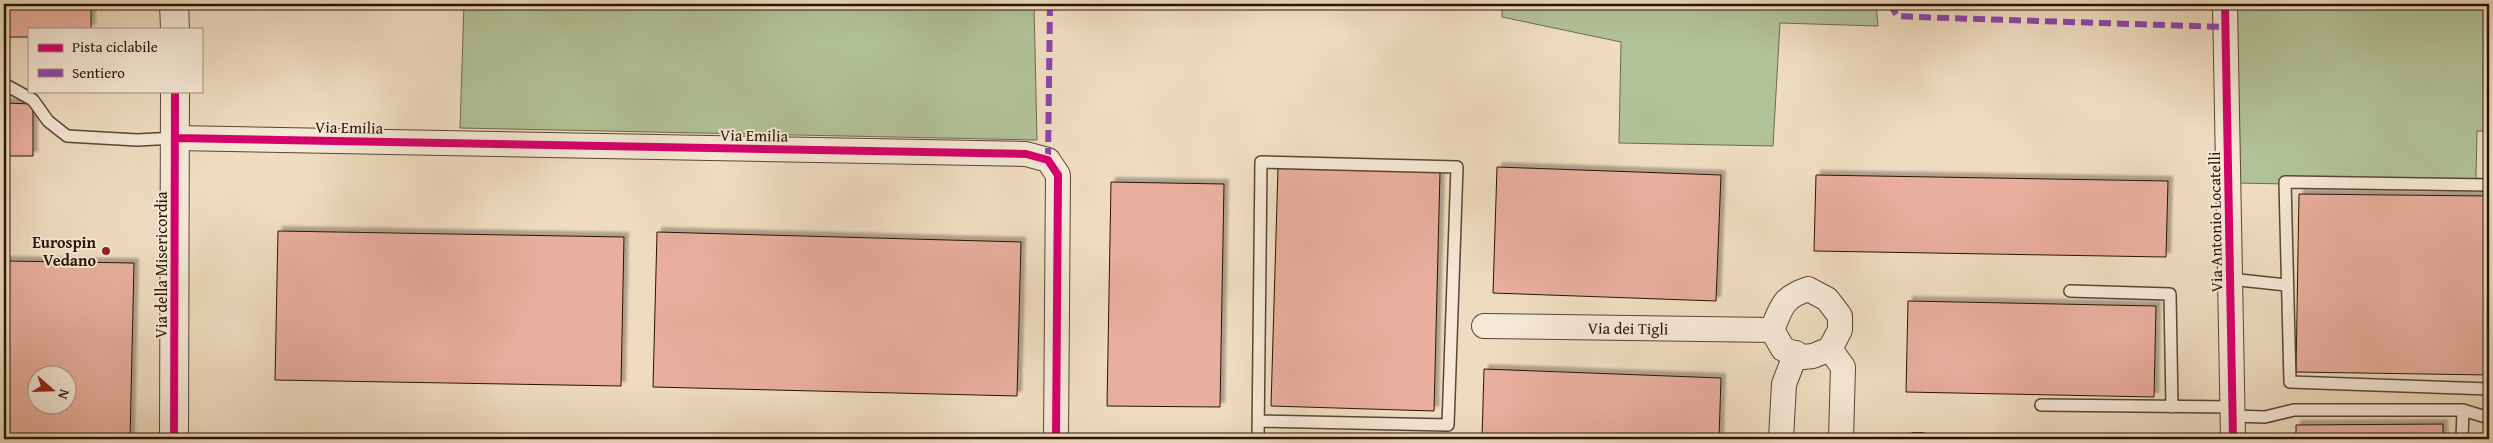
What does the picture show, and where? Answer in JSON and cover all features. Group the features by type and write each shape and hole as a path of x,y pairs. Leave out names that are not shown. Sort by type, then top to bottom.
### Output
{"street":[{"path":"174,4 175,28"},
{"name":"Via Antonio Locatelli","path":"2225,4 2230,279 2230,428"},
{"name":"Via della Misericordia","path":"174,439 175,92"},
{"name":"Via Emilia","path":"176,138 1026,154 1048,160 1058,175 1059,200 1056,439"},
{"path":"1808,289 1827,299 1840,316 1840,330 1830,348 1813,356 1803,357 1782,349 1772,330 1782,306 1792,295 1808,289"},
{"name":"Via dei Tigli","path":"1484,326 1772,330"},
{"path":"1830,348 1843,367 1841,439"},
{"path":"1781,439 1784,384 1796,353"}],"lane":[{"path":"4,84 33,100 48,121 68,136 137,140 176,138"},
{"path":"1258,421 1448,425 1457,167 1261,162 1258,421 1258,439"},
{"path":"2489,186 2285,182 2286,285 2290,382 2489,389"},
{"path":"2230,279 2286,285"},
{"path":"2070,291 2170,294 2172,407"},
{"path":"2041,405 2172,407 2230,428 2294,410 2463,410 2489,418"},
{"path":"2462,439 2463,410"},
{"path":"1914,439 1922,439"}],"green space":[{"path":"464,4 1034,4 1037,140 460,128"},
{"path":"1502,4 1876,4 1878,26 1780,23 1773,146 1619,143 1621,42 1502,17"},
{"path":"2232,4 2489,4 2489,131 2477,131 2476,178 2489,179 2489,188 2237,183"}],"building":[{"path":"4,4 91,4 91,28 28,28 28,37 4,37"},
{"path":"4,103 33,104 33,156 4,156"},
{"path":"1497,167 1721,175 1716,301 1493,293"},
{"path":"1278,168 1440,172 1434,411 1271,406"},
{"path":"1816,175 2168,181 2166,257 1814,251"},
{"path":"1111,182 1224,184 1220,407 1107,406"},
{"path":"2299,194 2489,196 2489,375 2296,372"},
{"path":"278,231 624,237 621,386 275,380"},
{"path":"657,232 1021,242 1017,396 653,387"},
{"path":"4,261 134,263 130,439 4,439"},
{"path":"1908,301 2156,306 2154,397 1906,392"},
{"path":"1484,369 1721,378 1719,439 1482,439"},
{"path":"2443,424 2443,439 2296,439 2296,425"}],"marked path":[{"path":"1048,160 1050,4"},
{"path":"1890,4 1897,16 2225,27"}],"cycle path":[{"path":"2225,4 2233,439"},
{"path":"174,439 175,92"},
{"path":"176,138 1026,154 1048,160 1058,175 1056,439"}],"place":[{"name":"Eurospin Vedano","path":"106,251"}]}
